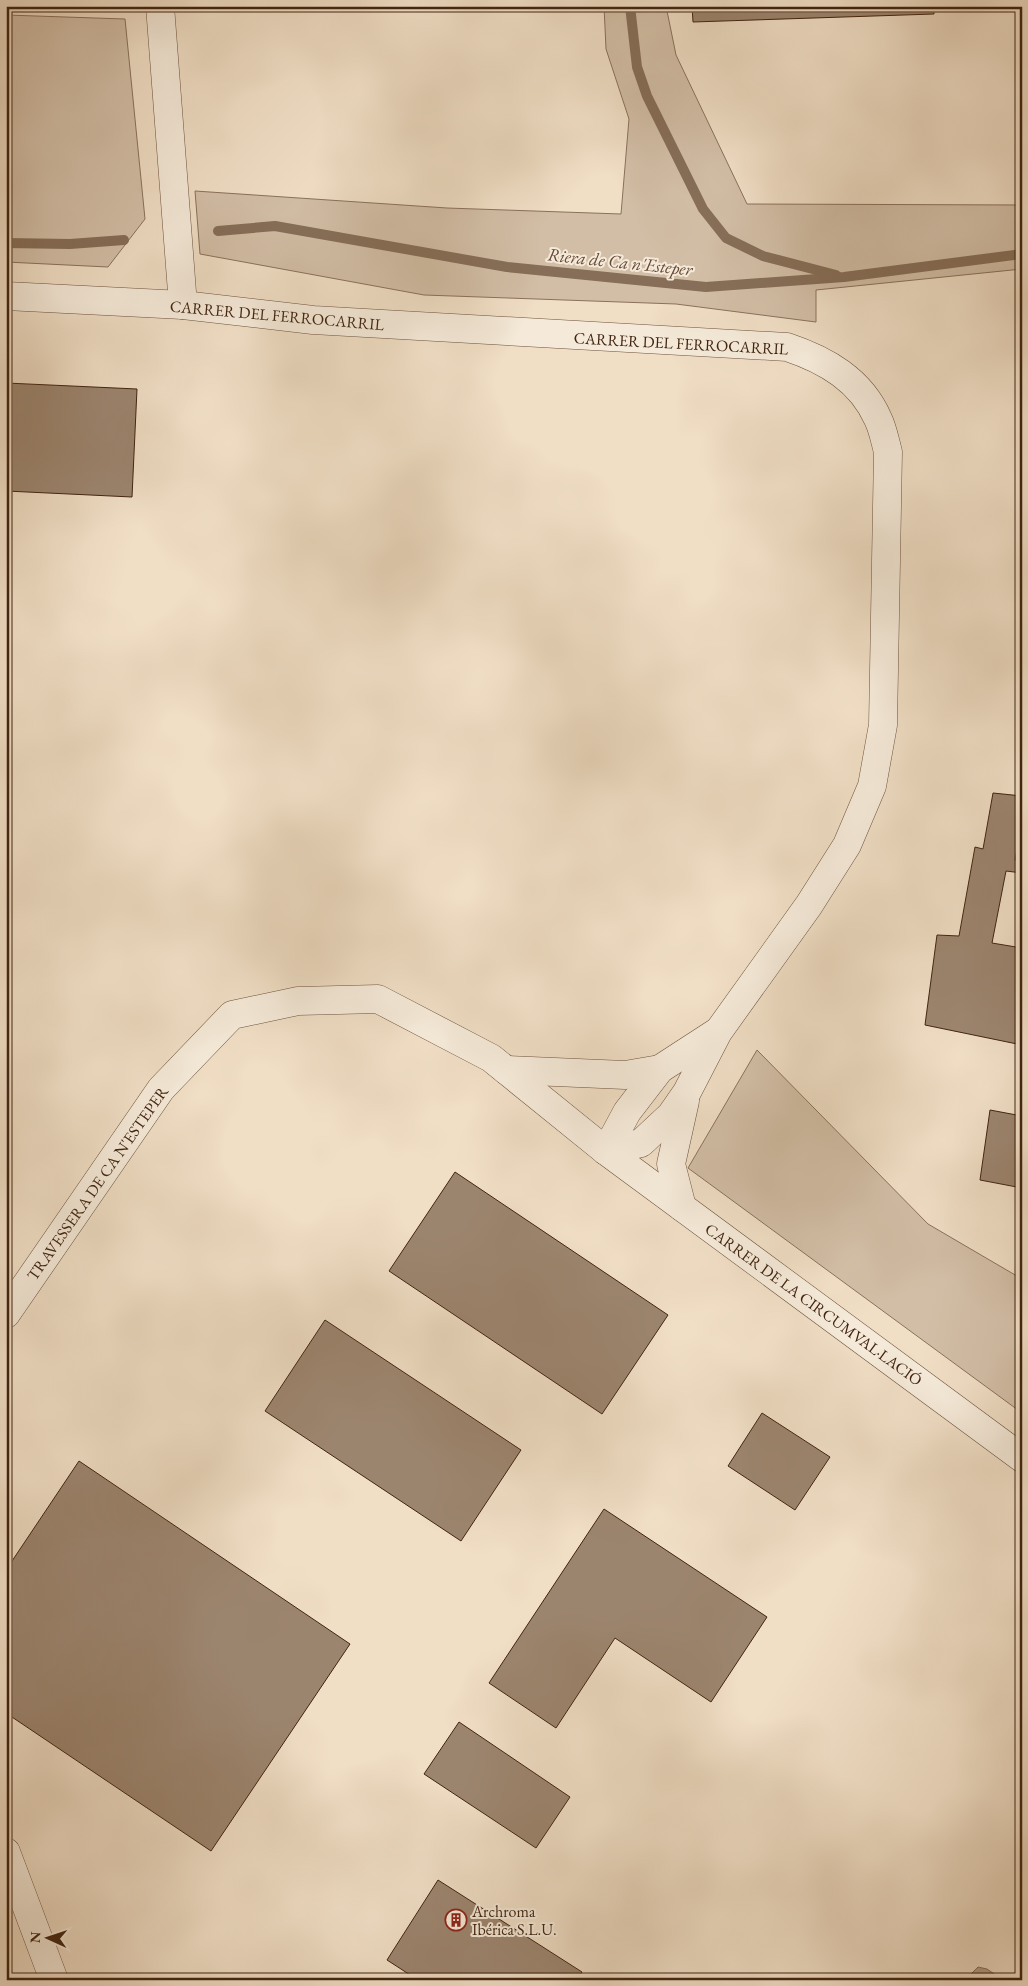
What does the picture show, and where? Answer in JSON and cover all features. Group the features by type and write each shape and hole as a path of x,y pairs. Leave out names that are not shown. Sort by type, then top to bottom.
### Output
{"street":[{"path":"160,6 183,305"},
{"name":"CARRER DEL FERROCARRIL","path":"6,296 183,305 313,320 787,347 816,356 839,371 861,392 878,419 888,452 884,725 872,786 847,845 809,905 718,1032 687,1092 671,1115 642,1143 606,1151"},
{"name":"TRAVESSERA DE CA N'ESTEPER","path":"6,1314 161,1089 232,1015 298,1001 378,999 491,1058 606,1151"},
{"name":"CARRER DEL FERROCARRIL","path":"606,1151 627,1112 660,1070 718,1032"},
{"name":"CARRER DEL FERROCARRIL","path":"506,1070 625,1075 660,1070"},
{"name":"CARRER DEL FERROCARRIL","path":"682,1207 671,1164 687,1092"},
{"name":"CARRER DE LA CIRCUMVAL·LACIÓ","path":"606,1151 1022,1458"},
{"path":"6,1852 54,1980"}],"shaded area":[{"path":"604,6 666,6 676,55 747,204 1022,205 1022,269 816,290 816,322 676,304 424,295 200,254 195,191 447,208 621,214 629,119 606,49"},
{"path":"6,15 125,19 145,219 108,267 6,262"},
{"path":"757,1050 928,1224 1022,1279 1022,1413 688,1168"},
{"path":"978,1967 987,1969 1003,1980 965,1980"}],"building":[{"path":"692,6 934,6 934,14 693,22"},
{"path":"6,383 137,389 132,497 6,491"},
{"path":"993,793 1022,796 1022,822 1015,860 1022,861 1022,873 1006,871 992,943 1022,948 1022,1045 925,1025 937,935 959,936 975,847 983,849"},
{"path":"990,1110 1022,1116 1022,1188 980,1180"},
{"path":"455,1172 668,1315 602,1414 389,1271"},
{"path":"325,1320 521,1450 461,1541 265,1411"},
{"path":"762,1413 830,1457 795,1510 728,1466"},
{"path":"79,1461 350,1644 211,1851 6,1713 6,1570"},
{"path":"604,1509 767,1617 711,1702 615,1638 556,1728 489,1683"},
{"path":"459,1722 570,1797 536,1848 424,1774"},
{"name":"Archroma Ibérica S.L.U.","path":"438,1880 582,1972 577,1980 418,1980 387,1960"}],"waterway":[{"path":"630,6 637,67 647,96 703,209 726,238 763,256 836,275"},
{"name":"Riera de Ca n'Esteper","path":"218,231 275,226 507,267 706,287 844,277 1022,254"},
{"name":"Riera de Ca n'Esteper","path":"6,243 70,244 124,240"}],"place":[{"name":"Archroma Ibérica S.L.U.","path":"456,1920"}]}
